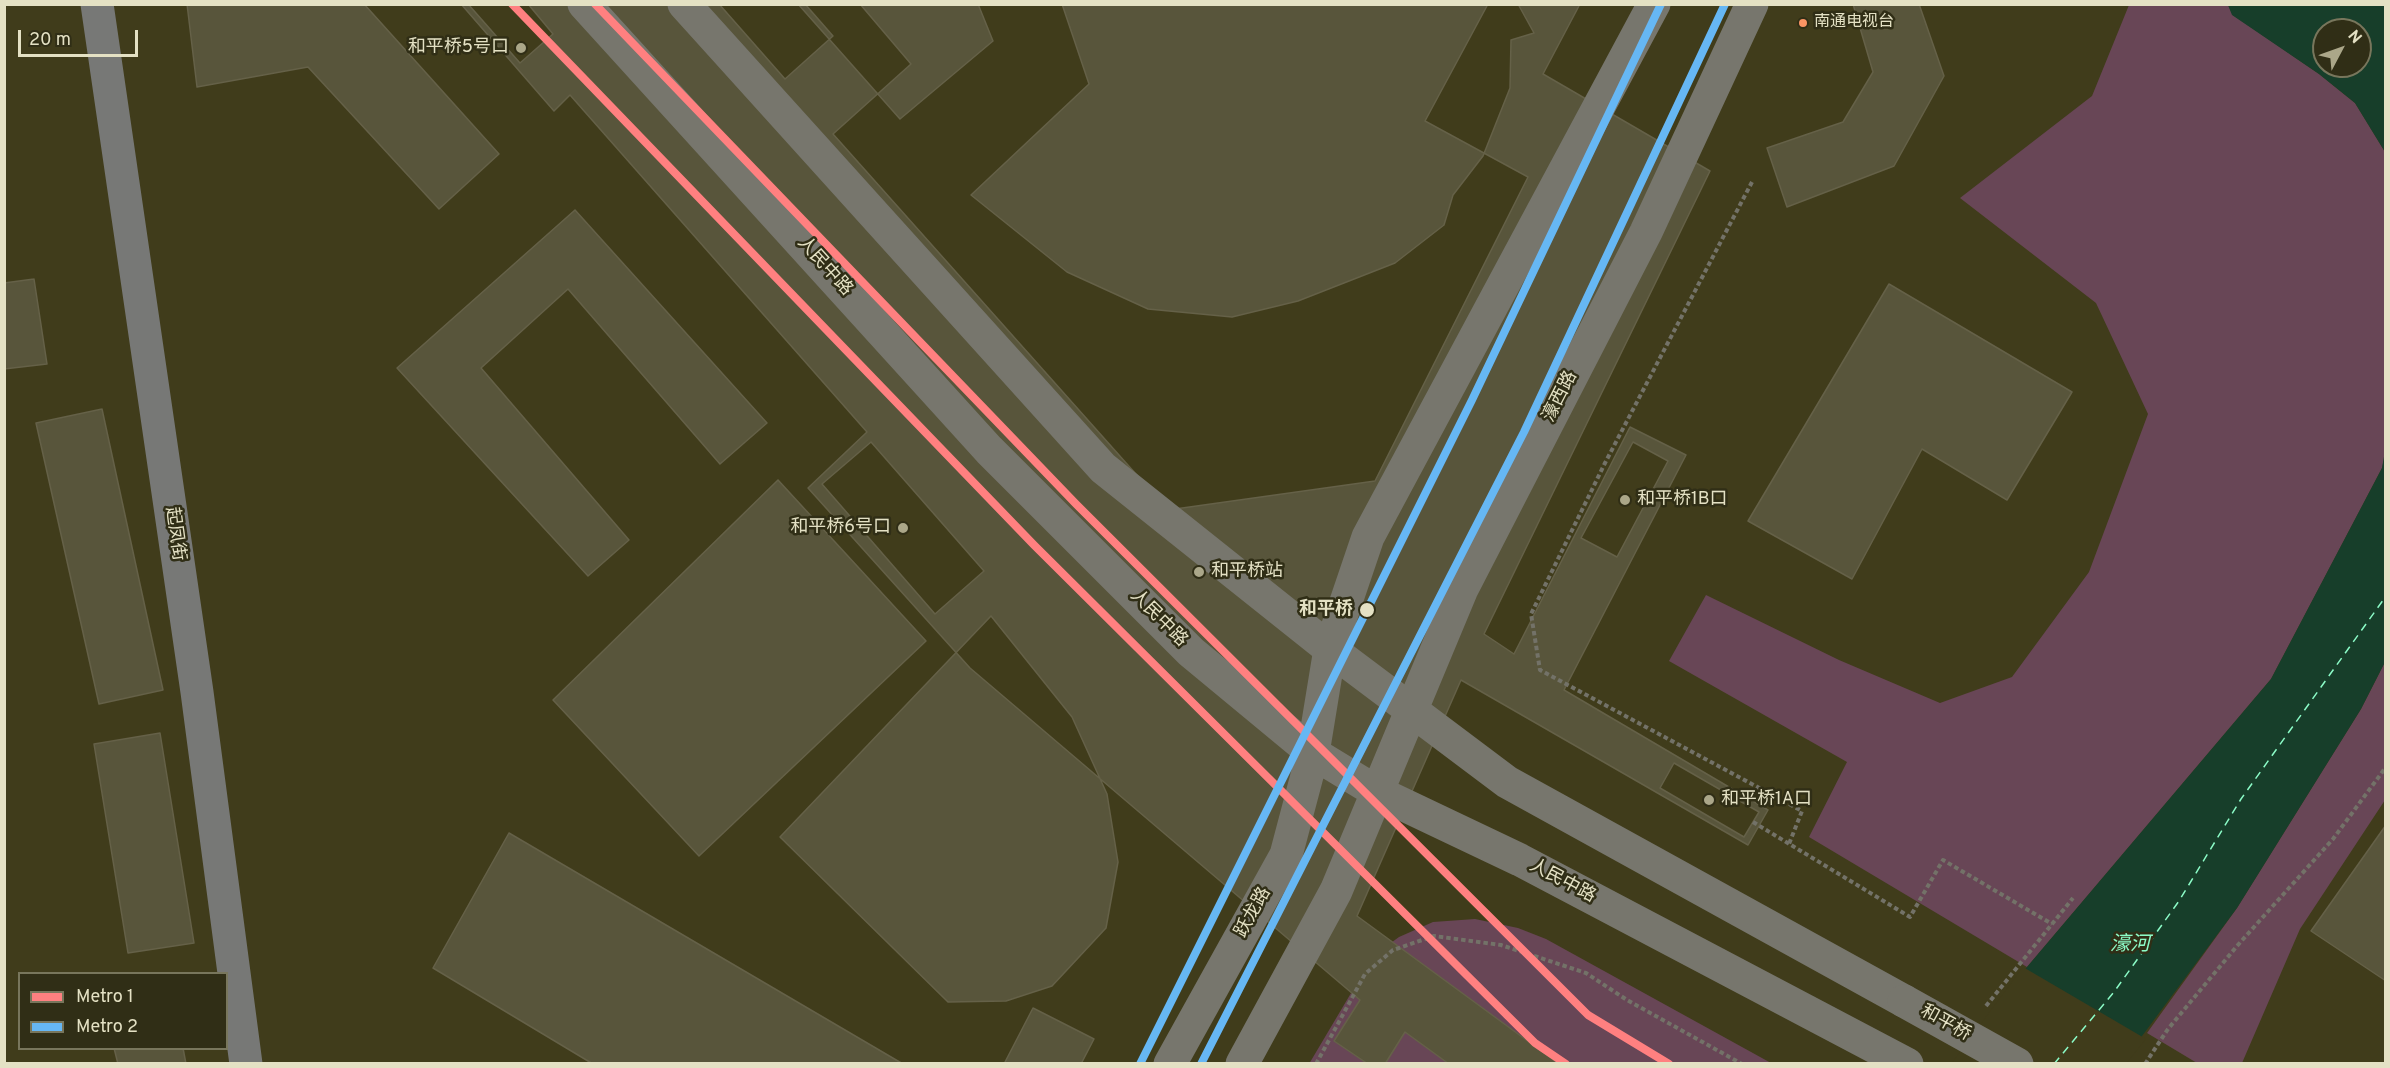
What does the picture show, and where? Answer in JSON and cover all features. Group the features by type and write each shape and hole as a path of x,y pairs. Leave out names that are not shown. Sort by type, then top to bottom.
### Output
{"main road":[{"name":"人民中路","path":"584,4 989,450 1191,652 1312,753 1377,792 1520,860 1907,1064"},
{"path":"684,4 1103,468 1410,711"},
{"path":"1312,753 1330,648 1368,537 1654,4"},
{"name":"濠西路","path":"1377,792 1462,589 1646,232 1752,4"},
{"name":"和平桥","path":"1410,711 1508,782 2017,1064"},
{"name":"跃龙路","path":"1170,1064 1286,855 1312,753"},
{"path":"1242,1064 1336,891 1377,792"}],"street":[{"name":"起凤街","path":"97,4 194,669 246,1064"}],"path":[{"path":"1752,182 1605,463 1531,614 1540,670 1802,811 1789,844"},
{"path":"2145,1064 2168,1029 2237,946 2333,839 2385,767"},
{"path":"1753,822 1910,917 1943,860 2052,924"},
{"path":"1985,1008 2073,898"},
{"path":"1316,1064 1365,974 1393,950 1434,936 1501,945 1586,973 1627,1000 1742,1064"}],"shaded area":[{"path":"2129,5 2228,5 2233,15 2312,69 2312,78 2324,78 2355,103 2385,152 2386,451 2382,468 2271,679 2027,967 1809,837 1847,762 1669,661 1706,595 1839,660 1940,703 2012,677 2089,572 2148,414 2096,303 1960,198 2092,96"},
{"path":"2385,662 2385,800 2300,929 2242,1063 2197,1063 2147,1033 2237,908 2361,709"},
{"path":"1475,919 1518,928 1546,939 1771,1063 1309,1064 1373,956 1399,937 1433,922"}],"water":[{"path":"2228,5 2385,5 2385,152 2355,103 2324,78 2372,78 2372,18 2312,18 2312,69 2232,15"},
{"name":"濠河","path":"2385,451 2385,662 2361,709 2237,908 2122,1063 1954,1064 2027,967 2271,679 2382,468"}],"pier":[{"name":"濠河","path":"2023,967 2146,1039 2126,1064 1951,1064"}],"building":[{"path":"187,4 364,4 499,154 439,209 308,67 197,87"},
{"name":"和平桥站","path":"461,4 719,4 785,79 833,36 805,4 860,4 911,64 833,134 1168,510 1375,481 1528,177 1425,121 1488,4 1580,4 1543,74 1710,171 1484,634 1514,654 1630,427 1686,455 1564,690 1768,810 1748,845 1461,680 1357,916 1559,1064 1449,1064 1405,1032 1385,1064 1368,1064 1334,1041 1360,1000 970,668 808,488 867,432 570,95 554,111"},
{"name":"和平桥5号口","path":"468,4 528,4 553,34 520,63"},
{"path":"798,4 978,4 993,41 900,119"},
{"path":"1062,4 1518,4 1534,33 1511,40 1510,88 1483,156 1453,195 1444,225 1395,263 1298,301 1232,317 1148,309 1067,272 971,195 1089,84"},
{"path":"1853,4 1919,4 1944,76 1894,166 1787,207 1767,148 1843,122 1873,72"},
{"path":"575,210 767,423 720,464 568,289 481,368 629,540 588,576 397,368"},
{"path":"34,279 47,364 4,369 4,283"},
{"path":"1889,284 2072,392 2007,500 1922,449 1852,579 1748,521"},
{"path":"102,409 163,690 99,704 36,423"},
{"name":"和平桥6号口","path":"871,442 984,571 935,614 822,484"},
{"name":"和平桥1B口","path":"1633,442 1668,461 1617,557 1581,538"},
{"path":"778,480 926,641 699,856 553,700"},
{"path":"991,616 1072,717 1107,794 1118,862 1106,928 1052,986 1006,1001 948,1002 780,837"},
{"path":"160,733 194,943 128,953 94,744"},
{"name":"和平桥1A口","path":"1674,763 1759,812 1744,837 1660,788"},
{"path":"2386,825 2386,981 2311,931"},
{"path":"509,833 903,1064 593,1064 433,968"},
{"path":"1033,1008 1094,1039 1081,1064 1004,1064"},
{"path":"114,1050 183,1050 186,1064 118,1064"}],"ferry route":[{"path":"2054,1064 2114,992 2179,901 2241,799 2386,596"}],"metro line":[{"name":"1","path":"512,4 1034,545 1535,1043 1566,1064"},
{"name":"1","path":"595,4 1076,504 1588,1015 1669,1064"},
{"name":"2","path":"1140,1064 1472,400 1661,4"},
{"name":"2","path":"1201,1064 1524,432 1725,4"}],"place":[{"name":"南通电视台","path":"1803,23"},
{"name":"和平桥5号口","path":"521,48"},
{"name":"和平桥1B口","path":"1625,500"},
{"name":"和平桥6号口","path":"903,528"},
{"name":"和平桥站","path":"1199,572"},
{"name":"和平桥","path":"1367,610"},
{"name":"和平桥1A口","path":"1709,800"}]}
